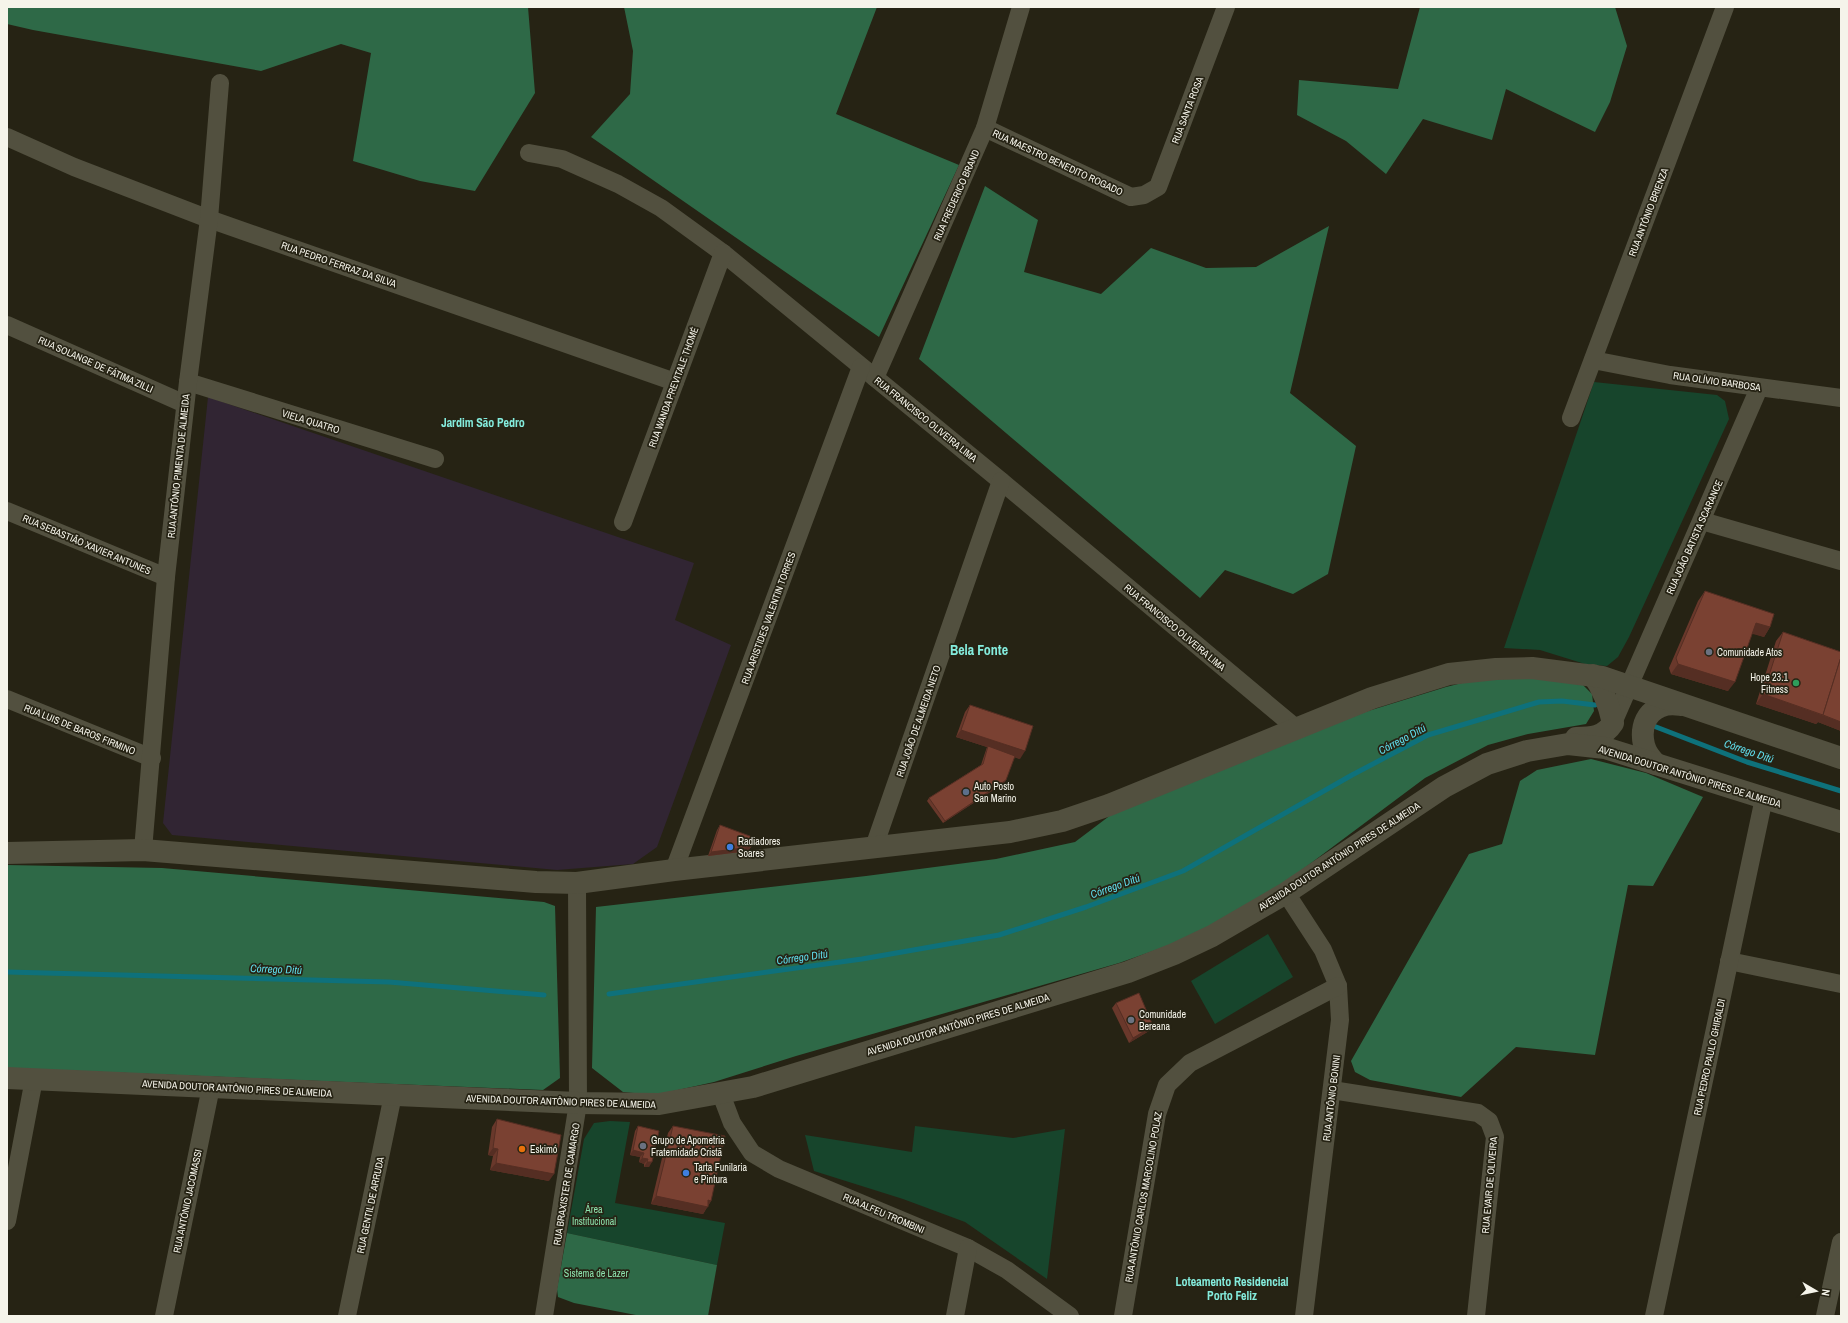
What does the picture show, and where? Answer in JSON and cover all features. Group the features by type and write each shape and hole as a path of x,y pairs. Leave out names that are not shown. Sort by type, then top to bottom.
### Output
{"main road":[{"path":"7,853 143,850 536,882 577,883 674,870 1010,832 1062,821 1109,805 1372,698 1449,674 1496,669 1532,668 1592,676 1628,686 1841,758"},
{"path":"1497,761 1504,751 1534,741 1598,737 1608,730 1613,722 1609,705 1603,691 1592,676"},
{"path":"1656,764 1644,746 1644,727 1648,716 1660,705 1666,704 1690,707"},
{"name":"AVENIDA DOUTOR ANTÔNIO PIRES DE ALMEIDA","path":"7,1078 578,1103 659,1104 753,1087 1128,972 1174,954 1206,939 1286,893 1444,787 1487,764 1527,751 1568,744 1605,748 1841,822"}],"street":[{"name":"RUA FREDERICO BRAND","path":"876,378 985,128 1021,7"},
{"name":"RUA SANTA ROSA","path":"1131,196 1144,195 1158,187 1226,7"},
{"name":"RUA ANTÔNIO BRIENZA","path":"1571,418 1725,7"},
{"name":"RUA ANTÔNIO PIMENTA DE ALMEIDA","path":"143,850 152,758 166,577 185,404 210,219 220,83"},
{"name":"RUA MAESTRO BENEDITO ROGADO","path":"985,128 1131,196"},
{"name":"RUA PEDRO FERRAZ DA SILVA","path":"7,137 74,167 210,219 675,382"},
{"name":"RUA FRANCISCO OLIVEIRA LIMA","path":"529,153 562,159 618,184 661,208 723,253 1001,481 1297,729"},
{"name":"RUA WANDA PREVITALE THOMÉ","path":"623,522 723,253"},
{"name":"RUA SOLANGE DE FÁTIMA ZILLI","path":"7,325 185,404"},
{"name":"RUA OLÍVIO BARBOSA","path":"1593,360 1670,375 1841,398"},
{"name":"RUA ARISTIDES VALENTIN TORRES","path":"674,870 861,367"},
{"name":"VIELA QUATRO","path":"188,382 435,459"},
{"name":"RUA JOÃO BATISTA SCARANCE","path":"1613,722 1759,388"},
{"name":"RUA JOÃO DE ALMEIDA NETO","path":"874,847 1001,481"},
{"name":"RUA SEBASTIÃO XAVIER ANTUNES","path":"7,511 166,577"},
{"path":"1702,521 1841,561"},
{"name":"RUA LUIS DE BAROS FIRMINO","path":"7,699 152,758"},
{"name":"RUA PEDRO PAULO GHIRALDI","path":"1654,1316 1764,798"},
{"name":"RUA BRAXISTER DE CAMARGO","path":"546,1316 578,1103 577,883"},
{"name":"RUA ANTÔNIO BONINI","path":"1286,893 1323,950 1338,986 1340,1020 1304,1316"},
{"path":"1729,961 1841,984"},
{"name":"RUA ANTÔNIO CARLOS MARCOLINO POLAZ","path":"1123,1316 1157,1114 1167,1085 1190,1063 1338,986"},
{"path":"7,1220 34,1079"},
{"name":"RUA ANTÔNIO JACOMASSI","path":"164,1316 211,1087"},
{"name":"RUA EVAIR DE OLIVEIRA","path":"1332,1090 1478,1113 1490,1121 1495,1137 1476,1316"},
{"name":"RUA ALFEU TROMBINI","path":"721,1094 732,1123 752,1153 779,1169 968,1248 1007,1270 1070,1316"},
{"name":"RUA GENTIL DE ARRUDA","path":"347,1316 393,1095"},
{"path":"1825,1316 1841,1242"},
{"path":"955,1316 968,1248"}],"shaded area":[{"path":"208,397 694,563 675,620 731,645 657,847 633,864 557,870 172,835 163,823"}],"green space":[{"path":"7,7 528,7 535,93 475,191 420,181 353,161 371,53 341,44 261,71 7,24"},
{"path":"624,7 877,7 836,114 959,165 879,337 591,137 630,94 633,51"},
{"path":"1420,7 1615,7 1627,46 1610,102 1595,132 1506,89 1492,140 1423,119 1386,174 1346,141 1297,115 1299,80 1398,89"},
{"path":"985,186 1038,220 1024,272 1101,294 1151,248 1206,268 1256,267 1329,226 1290,393 1356,446 1328,574 1293,594 1225,570 1200,598 919,359"},
{"path":"1594,382 1717,395 1725,401 1729,419 1629,637 1618,657 1607,666 1585,664 1540,650 1504,648"},
{"path":"1529,676 1582,684 1592,694 1594,711 1586,724 1528,734 1488,745 1425,778 1283,884 1209,927 1170,945 1119,963 796,1056 714,1082 655,1095 623,1092 592,1068 596,907 866,876 996,859 1075,842 1120,808 1365,712 1446,687 1486,677"},
{"path":"1591,759 1646,773 1703,797 1653,886 1628,885 1595,1055 1516,1047 1461,1097 1370,1080 1355,1072 1351,1061 1469,854 1502,844 1520,781 1537,770"},
{"path":"7,865 162,868 544,902 555,906 560,1078 543,1090 7,1068"},
{"path":"1268,934 1293,977 1215,1024 1191,981"},
{"name":"Área Institucional","path":"610,1121 630,1122 615,1203 725,1223 717,1265 567,1233 584,1139 594,1123"},
{"path":"915,1126 1013,1138 1065,1129 1047,1279 965,1222 903,1199 814,1171 805,1135 912,1152"},
{"name":"Sistema de Lazer","path":"567,1233 717,1265 708,1316 641,1316 574,1303 558,1297 557,1289"}],"building":[{"name":"Comunidade Atos","path":"1705,591 1774,614 1770,627 1756,623 1735,682 1678,664 1676,658"},
{"name":"Hope 23.1 Fitness","path":"1783,632 1841,652 1841,657 1823,715 1763,694"},
{"path":"1841,657 1841,722 1823,715"},
{"path":"970,705 1033,726 1025,751 961,730"},
{"name":"Auto Posto San Marino","path":"988,746 1015,756 1006,780 945,821 929,798 983,764"},
{"name":"Radiadores Soares","path":"720,825 755,838 751,847 711,852"},
{"name":"Comunidade Bereana","path":"1139,993 1153,1026 1133,1038 1116,1003"},
{"name":"Eskimó","path":"497,1119 561,1135 554,1174 496,1163 498,1149 493,1148"},
{"name":"Grupo de Apometria Fraternidade Cristã","path":"638,1126 659,1131 652,1162 647,1162 648,1159 642,1158 644,1153 633,1150"},
{"name":"Tarta Funilaria e Pintura","path":"673,1126 725,1136 711,1201 708,1200 708,1207 656,1196"}],"waterway":[{"name":"Córrego Ditú","path":"609,994 862,959 999,935 1086,907 1183,871 1352,775 1428,735 1539,702 1562,701 1595,705"},
{"name":"Córrego Ditú","path":"1651,725 1747,762 1841,791"},
{"name":"Córrego Ditú","path":"7,972 389,982 544,995"}],"place":[{"name":"Comunidade Atos","path":"1709,652"},
{"name":"Hope 23.1 Fitness","path":"1796,683"},
{"name":"Auto Posto San Marino","path":"966,792"},
{"name":"Radiadores Soares","path":"730,847"},
{"name":"Comunidade Bereana","path":"1131,1020"},
{"name":"Grupo de Apometria Fraternidade Cristã","path":"643,1146"},
{"name":"Eskimó","path":"522,1149"},
{"name":"Tarta Funilaria e Pintura","path":"686,1173"}],"district":[{"name":"Jardim São Pedro","path":"483,423"},
{"name":"Bela Fonte","path":"979,650"},
{"name":"Loteamento Residencial Porto Feliz","path":"1232,1289"}]}
